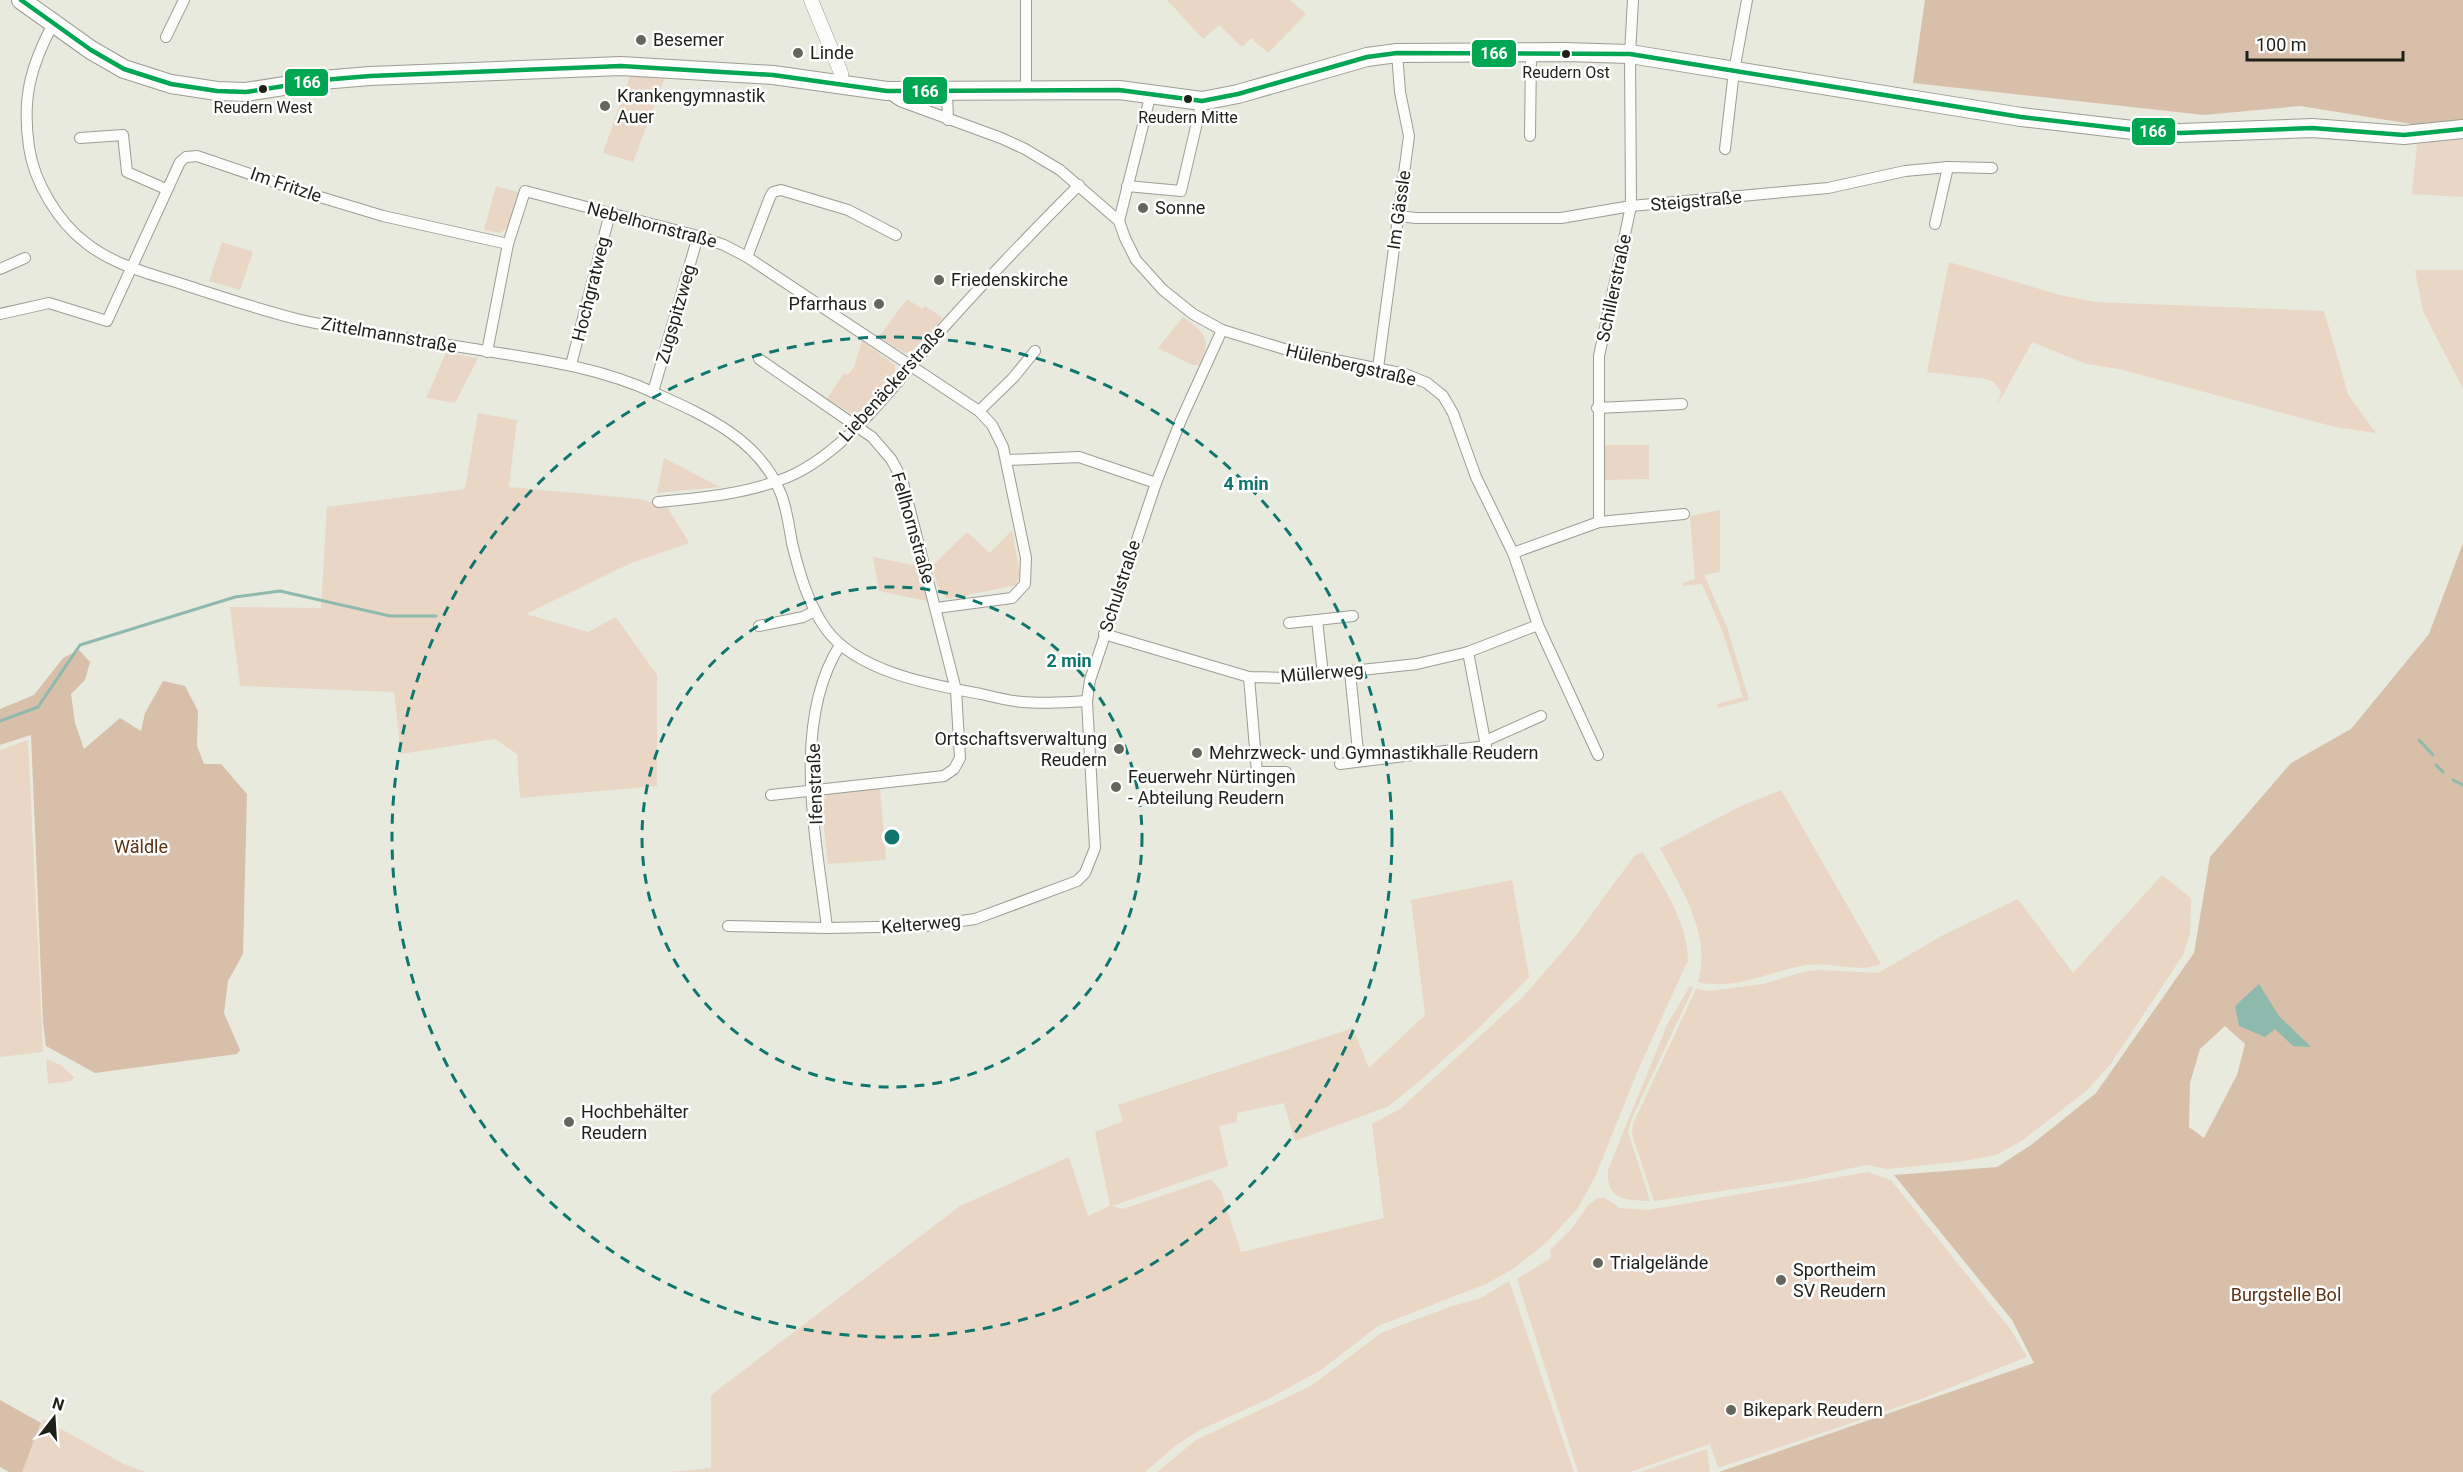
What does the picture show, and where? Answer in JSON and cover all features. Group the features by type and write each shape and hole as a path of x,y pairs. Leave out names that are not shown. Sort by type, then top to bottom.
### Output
{"main road":[{"path":"21,0 91,50 124,69 171,84 217,92 246,92 322,80 370,76 566,67 712,70 773,75 887,91 1119,90 1202,101 1238,94 1367,57 1396,53 1630,54 2021,117 2133,130 2180,132 2312,128 2404,135 2463,129"}],"street":[{"path":"166,37 184,0"},
{"path":"812,0 841,73 841,84"},
{"path":"1026,0 1026,92"},
{"name":"Schillerstraße","path":"1599,522 1599,356 1631,206 1630,54 1633,0"},
{"path":"1725,148 1734,70 1747,0"},
{"name":"Zittelmannstraße","path":"53,24 33,64 27,88 27,133 31,159 43,188 69,227 87,244 130,267 305,321 571,365 653,392 717,423 759,457 781,494 800,573 815,611 826,630 840,645 861,659 886,670 956,690 1021,702 1087,702"},
{"name":"Im Gässle","path":"1378,368 1409,136 1400,92 1396,53"},
{"path":"1530,136 1531,53"},
{"name":"Hülenbergstraße","path":"887,91 900,101 1025,148 1060,170 1119,221 1137,260 1163,290 1193,314 1222,330 1291,351 1405,374 1426,383 1443,396 1453,413 1476,477 1513,553 1538,625 1598,755"},
{"path":"947,92 948,120"},
{"path":"1119,221 1151,93"},
{"path":"1127,186 1181,191 1202,101"},
{"path":"80,138 123,135 127,172 166,189"},
{"name":"Im Fritzle","path":"0,314 50,303 107,321 166,189 180,162 186,157 197,156 383,216 508,244"},
{"path":"1935,225 1947,167"},
{"name":"Steigstraße","path":"1398,216 1562,218 1631,206 1828,189 1905,171 1947,167 1992,168"},
{"name":"Liebenäckerstraße","path":"658,502 711,496 774,481 787,477 812,463 859,426 1002,262 1079,185"},
{"path":"747,257 770,197 773,192 781,190 848,210 896,235"},
{"name":"Nebelhornstraße","path":"487,352 508,244 525,192 699,236 724,245 747,257 979,411"},
{"name":"Hochgratweg","path":"571,365 610,213"},
{"name":"Zugspitzweg","path":"653,392 699,236"},
{"path":"0,269 25,258"},
{"name":"Schulstraße","path":"1093,856 1095,848 1087,702 1090,680 1156,483 1181,420 1222,330"},
{"path":"936,608 1012,598 1024,584 1026,558 1008,460 992,425 979,411 1013,378 1035,351"},
{"name":"Fellhornstraße","path":"759,359 859,426 891,459 902,479 956,690 960,758 954,770 944,777 771,795"},
{"path":"1598,408 1682,404"},
{"path":"1008,460 1079,457 1156,483"},
{"path":"1513,553 1599,522 1684,514"},
{"path":"759,626 803,617 815,611"},
{"path":"1289,623 1353,616"},
{"path":"1317,620 1323,675"},
{"name":"Müllerweg","path":"1104,634 1249,677 1287,678 1417,664 1468,652 1538,625"},
{"name":"Ifenstraße","path":"827,928 812,792 814,719 817,699 840,645"},
{"path":"1340,764 1486,746 1468,652"},
{"path":"1350,672 1359,761"},
{"path":"1249,677 1257,772 1286,772"},
{"path":"1485,741 1541,716"},
{"name":"Kelterweg","path":"728,927 926,926 975,919 1077,881 1085,873 1093,856"}],"shaded area":[{"path":"1167,0 1290,0 1306,14 1268,53 1251,38 1242,47 1219,25 1203,39"},
{"path":"631,73 666,75 633,162 603,153"},
{"path":"2463,137 2463,197 2412,194 2417,144"},
{"path":"496,186 521,193 509,227 500,233 484,230"},
{"path":"222,242 253,252 240,290 209,281"},
{"path":"1949,262 2060,295 2095,302 2324,311 2348,394 2376,433 2335,427 2119,369 2086,364 2032,342 1998,404 2001,392 1995,383 1987,379 1927,372"},
{"path":"2415,270 2463,270 2463,389 2423,311"},
{"path":"907,299 922,309 925,306 943,318 912,351 905,353 879,337"},
{"path":"1183,317 1197,327 1206,342 1200,365 1192,365 1158,348"},
{"path":"862,341 895,365 895,376 861,414 856,416 827,399 844,373 848,375 854,367"},
{"path":"446,353 478,358 455,403 426,398"},
{"path":"478,413 517,420 509,487 640,499 668,508 689,543 631,563 526,614 588,632 616,617 657,675 657,786 520,798 517,754 495,739 401,754 394,692 240,686 230,607 321,608 327,507 465,489"},
{"path":"1604,445 1649,445 1649,479 1605,480"},
{"path":"664,458 720,487 657,493"},
{"path":"1720,510 1720,572 1704,575 1727,627 1749,700 1718,708 1717,704 1743,697 1722,630 1702,584 1683,586 1682,583 1695,579 1690,516"},
{"path":"1012,530 1020,575 1016,585 949,599 945,597 937,585 932,566 967,532 990,553"},
{"path":"873,557 918,566 927,601 879,591"},
{"path":"28,740 43,1052 0,1057 0,750"},
{"path":"880,788 886,860 828,864 821,804 828,794"},
{"path":"1781,790 1881,964 1854,968 1816,964 1740,982 1712,984 1698,982 1701,947 1698,929 1685,896 1660,848 1741,806"},
{"path":"1643,852 1678,917 1687,945 1688,960 1638,1070 1595,1177 1578,1208 1546,1243 1513,1269 1486,1284 1378,1326 1321,1370 1268,1399 1198,1431 1175,1446 1145,1472 671,1472 711,1468 711,1395 960,1206 1069,1157 1088,1216 1110,1206 1095,1132 1123,1121 1118,1105 1353,1028 1369,1068 1425,1015 1411,900 1512,880 1529,977 1482,1025 1389,1106 1295,1141 1284,1103 1237,1113 1237,1122 1219,1126 1228,1166 1112,1206 1123,1209 1211,1179 1221,1191 1241,1252 1384,1218 1372,1124 1400,1109 1524,996 1574,938 1635,855"},
{"path":"2162,875 2191,898 2190,934 2183,955 2110,1065 2085,1092 2020,1142 1996,1155 1964,1161 1888,1169 1866,1165 1796,1180 1654,1201 1632,1134 1633,1124 1696,989 1709,991 1763,984 1818,970 1878,973 1945,934 2018,899 2073,973"},
{"path":"1690,986 1693,987 1691,993 1632,1118 1628,1132 1650,1201 1625,1199 1614,1193 1610,1187 1608,1170 1667,1025"},
{"path":"46,1059 61,1065 74,1077 71,1081 48,1084"},
{"path":"1868,1172 1891,1180 2011,1330 2027,1357 1916,1401 1718,1468 1710,1444 1630,1472 1578,1472 1517,1279 1551,1258 1550,1250 1573,1227 1589,1204 1598,1198 1605,1198 1620,1208 1648,1210"},
{"path":"1509,1281 1574,1472 1157,1472 1196,1440 1311,1386 1381,1333 1449,1307 1481,1298"},
{"path":"43,1419 124,1464 145,1472 22,1472"},
{"path":"1707,1449 1710,1472 1640,1472"}],"green space":[{"path":"1925,0 2463,0 2463,123 2436,128 2300,106 2204,115 1913,83"},
{"name":"Burgstelle Bol","path":"2463,543 2463,1472 1719,1472 2034,1363 2012,1320 1894,1175 1997,1167 2031,1145 2096,1093 2194,953 2210,857 2291,763 2351,729 2429,634","holes":["2225,1026 2245,1044 2237,1075 2204,1138 2189,1127 2190,1083 2200,1049"]},
{"name":"Wäldle","path":"79,650 90,662 85,680 71,694 75,723 84,749 120,718 141,731 145,713 163,681 185,686 198,711 197,746 204,764 221,764 247,794 243,954 228,981 224,1013 240,1050 237,1054 95,1073 46,1046 43,1022 31,735 0,745 0,709 34,695 63,658"},
{"path":"0,1400 41,1423 22,1472 9,1472 0,1467"}],"water":[{"path":"2259,984 2279,1016 2311,1047 2293,1046 2275,1029 2265,1037 2239,1026 2235,1006"}],"waterway":[{"path":"0,721 38,707 80,645 235,597 280,591 390,616 436,616"},
{"path":"2419,740 2433,755"},
{"path":"2436,765 2443,772"},
{"path":"2453,780 2463,785"}],"transit line":[{"name":"166","path":"21,0 91,50 124,69 171,84 217,91 246,92 322,80 370,76 621,66 773,75 887,91 1119,90 1202,101 1238,94 1367,57 1397,53 1630,54 2021,117 2133,130 2180,133 2312,128 2404,135 2463,129"}],"place":[{"name":"Besemer","path":"641,40"},
{"name":"Linde","path":"798,53"},
{"name":"Reudern Ost","path":"1566,54"},
{"name":"Reudern West","path":"263,89"},
{"name":"Reudern Mitte","path":"1188,99"},
{"name":"Krankengymnastik Auer","path":"605,106"},
{"name":"Sonne","path":"1143,208"},
{"name":"Friedenskirche","path":"939,280"},
{"name":"Pfarrhaus","path":"879,304"},
{"name":"Ortschaftsverwaltung Reudern","path":"1119,749"},
{"name":"Mehrzweck- und Gymnastikhalle Reudern","path":"1197,753"},
{"name":"Feuerwehr Nürtingen - Abteilung Reudern","path":"1116,787"},
{"name":"Hochbehälter Reudern","path":"569,1122"},
{"name":"Trialgelände","path":"1598,1263"},
{"name":"Sportheim SV Reudern","path":"1781,1280"},
{"name":"Bikepark Reudern","path":"1731,1410"}]}
